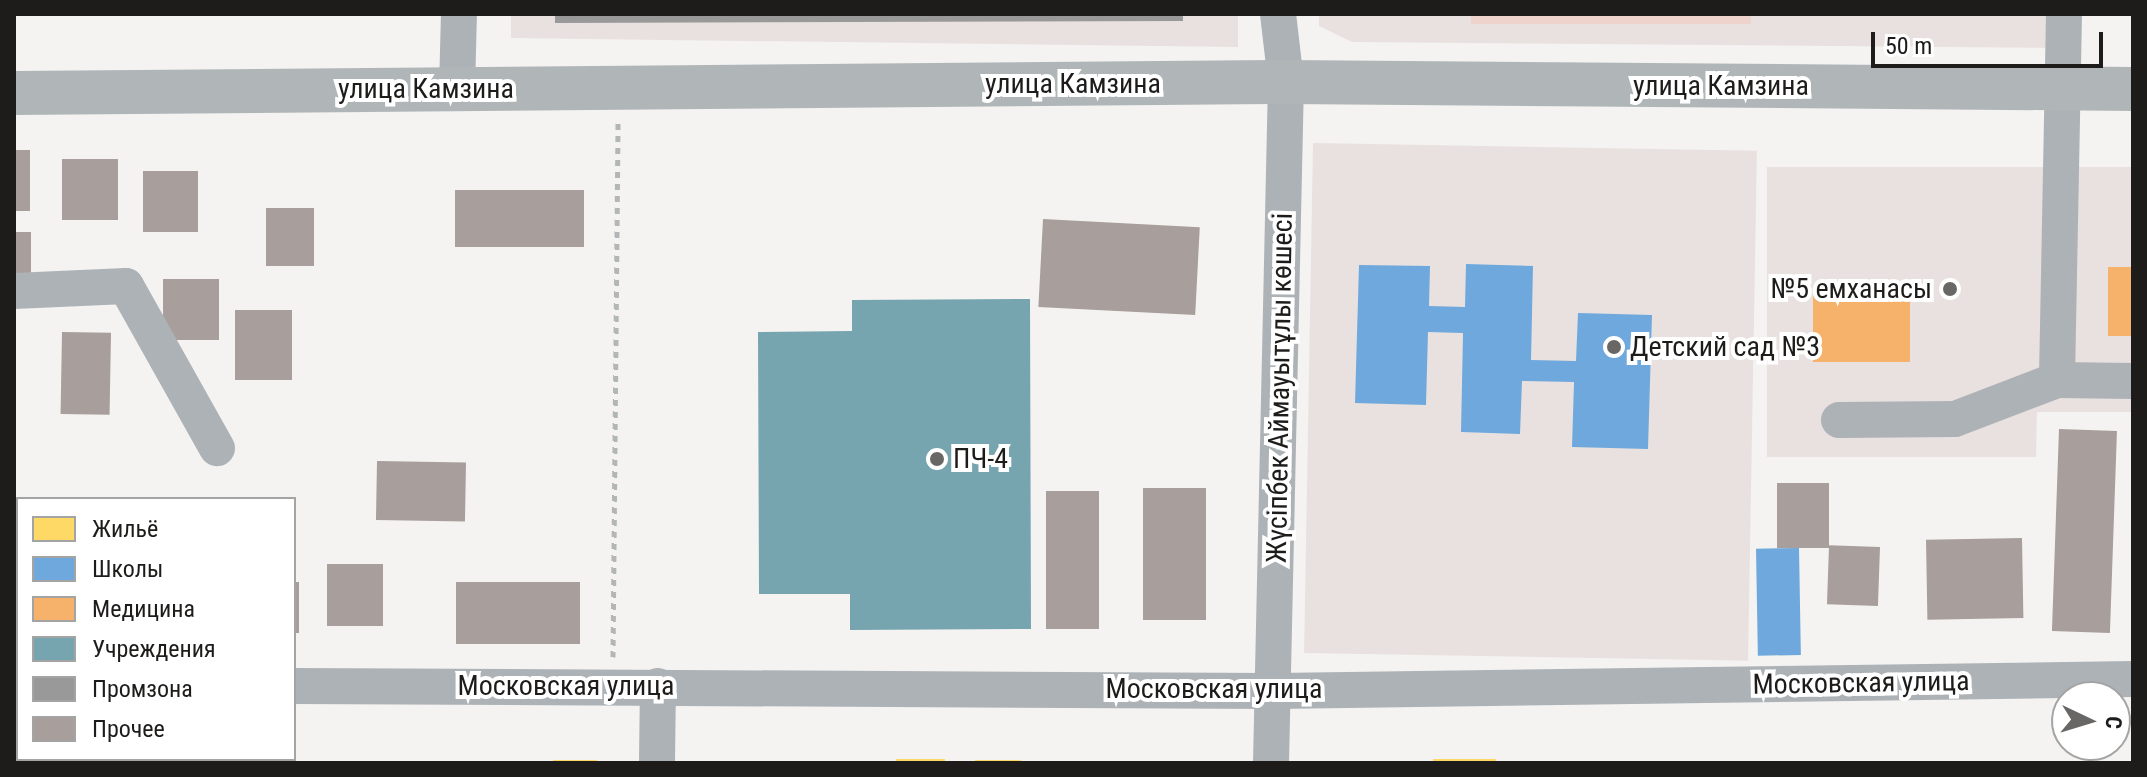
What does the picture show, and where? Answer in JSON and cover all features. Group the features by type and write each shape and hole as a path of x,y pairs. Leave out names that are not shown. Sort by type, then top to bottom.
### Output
{"main road":[{"name":"улица Камзина","path":"14,93 1286,82 2133,89"}],"street":[{"path":"457,89 459,14"},
{"name":"Жүсіпбек Аймауытұлы көшесі","path":"1271,763 1275,691 1286,82 1278,14"},
{"path":"2057,380 2059,88 2064,14"},
{"path":"14,291 126,286 217,448"},
{"path":"1839,420 1955,419 2057,380 2133,381"},
{"name":"Московская улица","path":"296,686 1275,691 2133,679"},
{"path":"657,763 658,686"}],"path":[{"path":"613,686 619,88"}],"shaded area":[{"path":"511,14 1238,14 1238,47 511,38"},
{"path":"1319,14 2068,14 2068,48 1352,42 1319,26"},
{"path":"1471,14 1751,14 1751,24 1471,24"},
{"path":"1313,143 1757,151 1748,661 1304,653"},
{"name":"№5 емханасы","path":"1767,167 2133,167 2133,412 2037,412 2036,457 1767,457"}],"building: Жильё":[{"path":"896,759 945,759 945,763 896,763"},
{"path":"1433,759 1496,759 1496,763 1433,763"},
{"path":"553,760 597,760 597,763 553,763"},
{"path":"975,760 1021,760 1021,763 975,763"}],"building: Школы":[{"name":"Детский сад №3","path":"1466,264 1533,266 1531,360 1576,361 1578,313 1652,315 1648,449 1572,447 1574,382 1522,381 1520,434 1461,432 1463,333 1428,332 1426,405 1355,403 1359,265 1430,266 1429,306 1465,307"},
{"path":"1799,548 1801,655 1758,656 1756,549"}],"building: Медицина":[{"path":"2108,267 2133,267 2133,336 2108,336"},
{"path":"1813,288 1910,288 1910,362 1813,362"}],"building: Учреждения":[{"path":"1030,299 1031,629 850,630 850,594 759,594 758,332 852,331 852,300"}],"building: Промзона":[{"path":"555,14 1183,14 1183,21 555,23"}],"building: Прочее":[{"path":"14,150 30,150 30,211 14,211"},
{"path":"62,159 118,159 118,220 62,220"},
{"path":"143,171 198,171 198,232 143,232"},
{"path":"455,190 584,190 584,247 455,247"},
{"path":"266,208 314,208 314,266 266,266"},
{"path":"1043,219 1200,227 1195,315 1038,307"},
{"path":"14,232 31,232 31,293 14,293"},
{"path":"163,279 219,279 219,340 163,340"},
{"path":"235,310 292,310 292,380 235,380"},
{"path":"62,332 111,333 110,415 61,414"},
{"path":"2059,429 2117,431 2110,633 2052,631"},
{"path":"377,461 466,463 465,522 376,520"},
{"path":"1777,483 1829,483 1829,548 1777,548"},
{"path":"1143,488 1206,488 1206,620 1143,620"},
{"path":"1046,491 1099,491 1099,629 1046,629"},
{"path":"2022,538 2023,618 1927,620 1926,540"},
{"path":"1829,545 1880,547 1878,606 1827,604"},
{"path":"327,564 383,564 383,626 327,626"},
{"path":"296,582 299,582 299,633 296,633"},
{"path":"456,582 580,582 580,644 456,644"}],"place":[{"name":"№5 емханасы","path":"1950,289"},
{"name":"Детский сад №3","path":"1614,347"},
{"name":"ПЧ-4","path":"937,459"}]}
